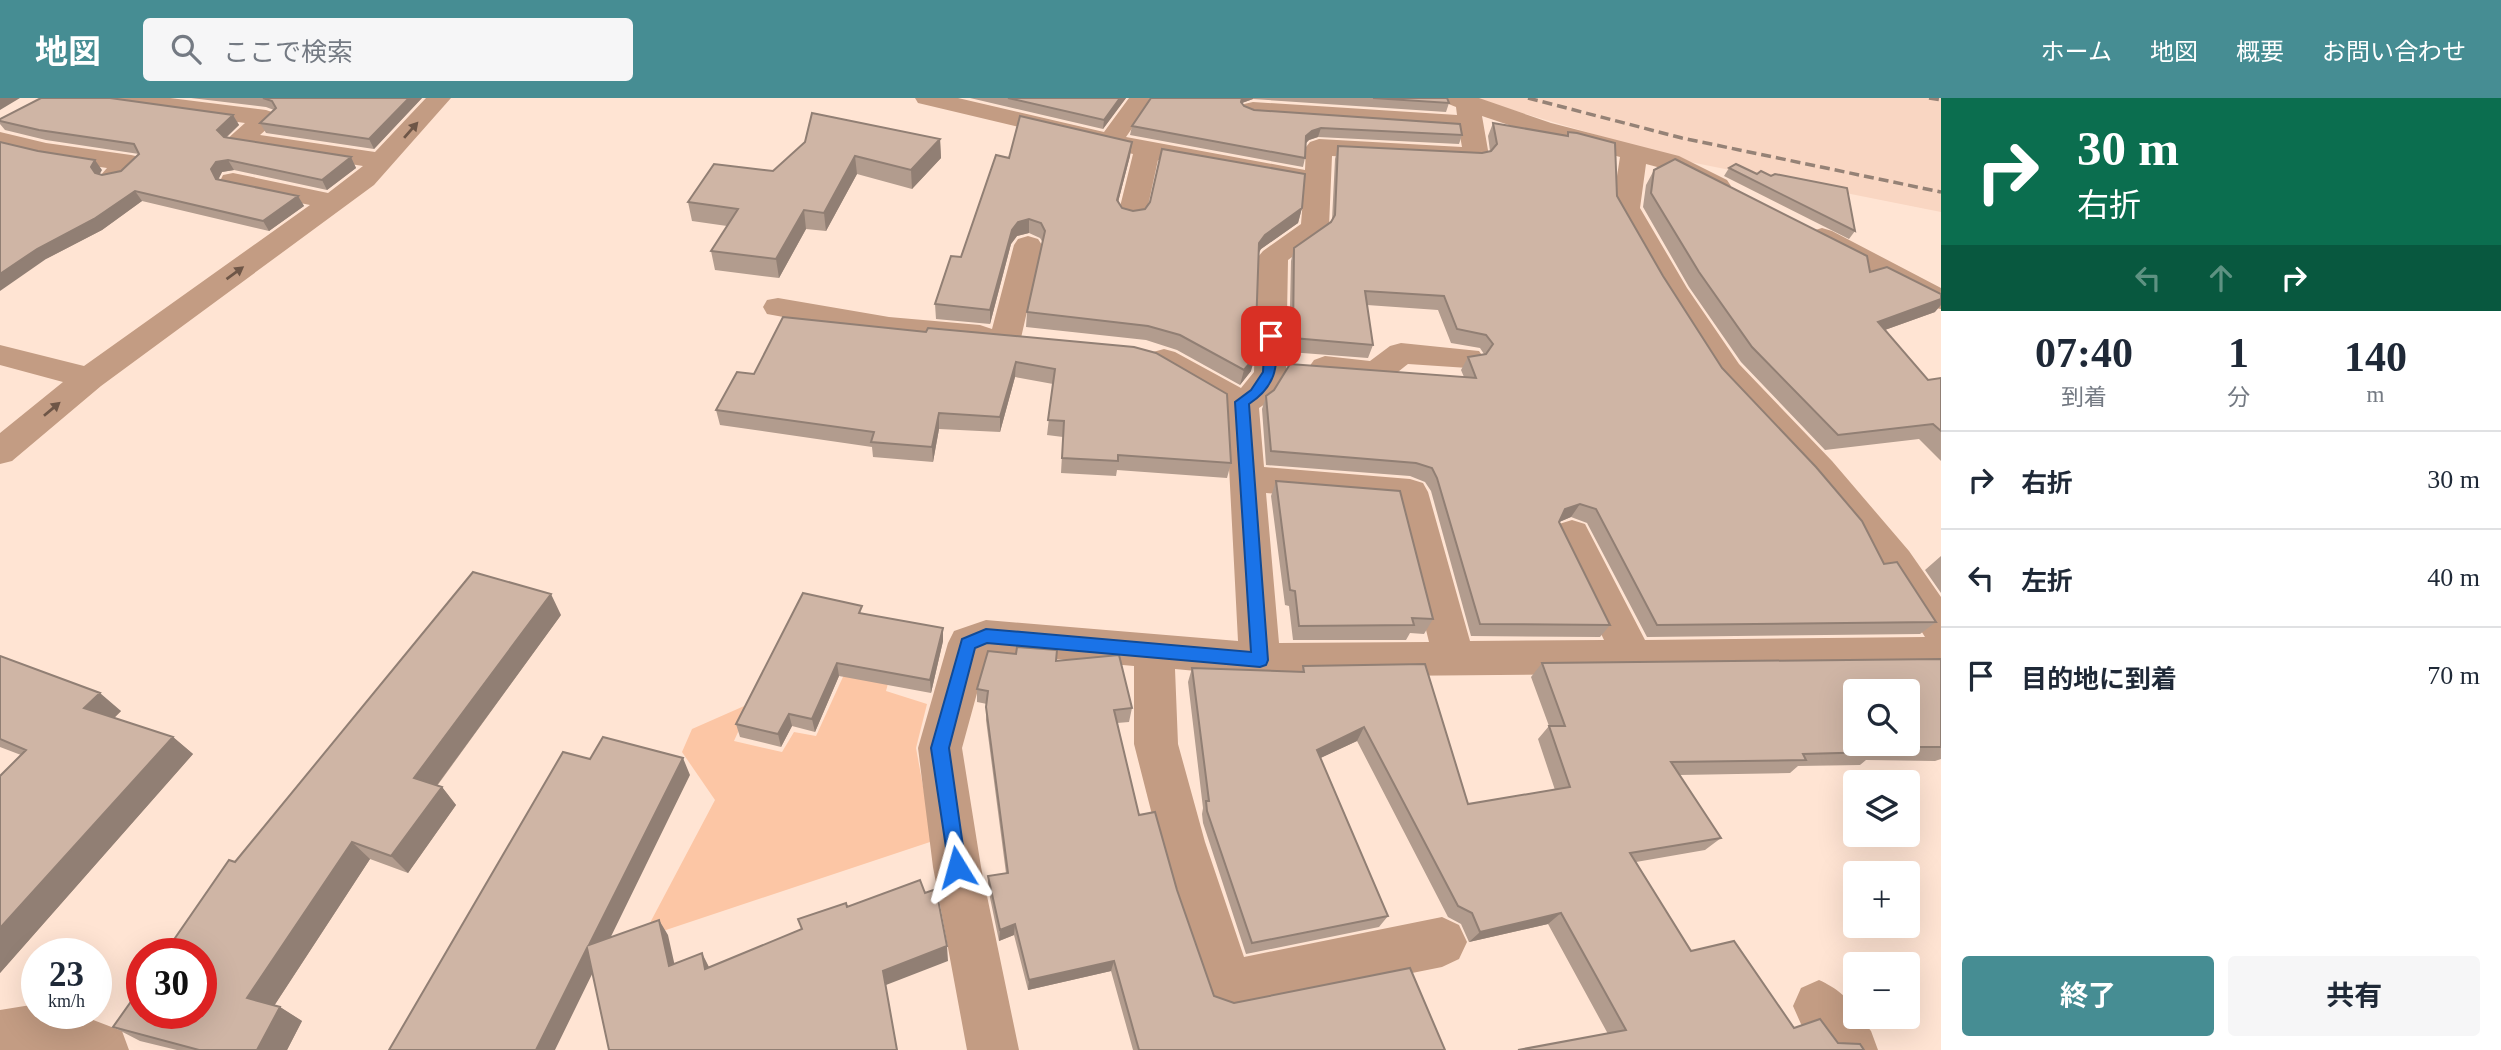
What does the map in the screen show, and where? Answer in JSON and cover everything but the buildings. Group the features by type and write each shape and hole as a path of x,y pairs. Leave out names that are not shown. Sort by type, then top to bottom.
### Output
{"street":[{"path":"113,98 266,118 239,140 384,161"},
{"path":"0,453 89,379 333,202 384,161 439,98"},
{"path":"927,98 979,103 1147,150 1318,180"},
{"path":"1111,141 1141,98"},
{"path":"1253,108 1465,108 1670,162 1740,197"},
{"path":"1242,402 1256,394 1270,372 1273,257 1315,227 1319,147 1476,156 1465,108"},
{"path":"4,126 46,151 131,163 113,176"},
{"path":"1132,215 1147,150"},
{"path":"1634,153 1626,208 1672,288 1727,372 1819,470 1896,561 1941,629"},
{"path":"233,181 333,202"},
{"path":"1798,226 1941,300"},
{"path":"778,307 889,327 1018,339 1028,245"},
{"path":"1134,350 1166,359 1242,402"},
{"path":"1270,363 1376,372 1401,353 1468,358"},
{"path":"0,355 89,379"},
{"path":"1242,402 1260,660"},
{"path":"1248,479 1409,492 1454,658"},
{"path":"1572,534 1633,657"},
{"path":"993,1050 957,867 940,748 968,643 986,636 1260,660 1941,654"},
{"path":"1154,650 1156,744 1182,842 1228,985 1442,942"},
{"path":"1819,1006 1852,1050"},
{"path":"23,1032 103,1050"}],"shaded area":[{"path":"1472,98 1941,98 1941,212 1685,161"},
{"path":"868,622 902,632 886,691 927,704 916,748 933,841 642,938 715,800 682,752 692,729 751,703 734,741 782,752 794,732 816,736"}],"railway":[{"path":"1528,98 1682,138 1941,192"},
{"path":"1929,98 1941,100"}],"route":[{"path":"957,867 940,748 968,643 986,636 1260,660 1242,402 1256,394 1270,372 1271,336"}]}
